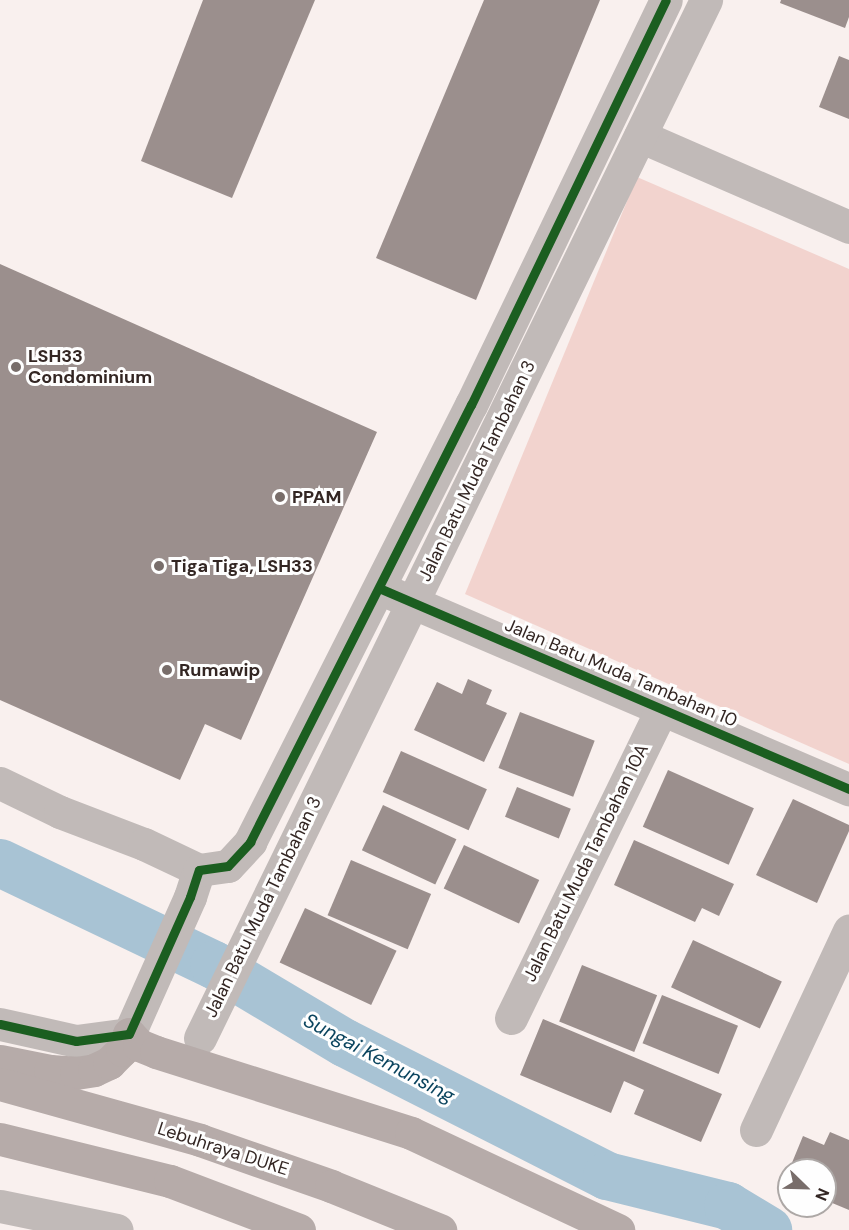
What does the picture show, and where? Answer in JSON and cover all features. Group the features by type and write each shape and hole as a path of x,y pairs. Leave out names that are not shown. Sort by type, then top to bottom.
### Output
{"highway":[{"path":"0,1061 50,1071 76,1073 94,1070 109,1063 122,1050 129,1034 140,1045 156,1052 411,1133 618,1230"},
{"name":"Lebuhraya DUKE","path":"0,1084 200,1140 331,1186 440,1230"},
{"path":"0,1138 170,1181 300,1230"}],"street":[{"path":"0,1024 76,1041 129,1034 195,884 228,867 250,842 379,588 666,0"},
{"name":"Jalan Batu Muda Tambahan 3","path":"200,1038 706,0"},
{"path":"640,136 849,226"},
{"name":"Jalan Batu Muda Tambahan 10","path":"379,588 849,789"},
{"name":"Jalan Batu Muda Tambahan 10A","path":"511,1018 662,709"},
{"path":"0,783 60,812 144,844 195,884"},
{"path":"756,1130 849,931"},
{"path":"0,1206 117,1230"},
{"path":"0,1212 28,1230"}],"shaded area":[{"path":"637,177 849,269 849,764 465,594"}],"building":[{"path":"203,0 315,0 232,198 141,161"},
{"path":"484,0 600,0 476,300 376,258"},
{"path":"781,0 849,0 849,17 845,28 780,3"},
{"path":"839,56 849,60 849,119 819,107"},
{"name":"Tiga Tiga, LSH33","path":"0,264 377,432 241,740 205,724 180,780 0,700"},
{"path":"468,679 492,690 486,704 507,713 484,762 414,730 437,682 462,694"},
{"path":"520,712 595,741 573,797 498,768"},
{"path":"401,751 487,789 469,830 383,792"},
{"path":"668,770 754,808 729,865 643,827"},
{"path":"517,787 571,809 559,838 505,817"},
{"path":"793,799 849,825 849,831 817,903 756,875"},
{"path":"383,805 456,839 435,885 362,850"},
{"path":"634,840 734,884 719,916 702,908 695,922 614,885"},
{"path":"464,845 539,880 519,924 444,889"},
{"path":"351,860 431,894 408,949 328,915"},
{"path":"305,908 397,951 371,1005 280,962"},
{"path":"693,940 782,981 760,1029 671,987"},
{"path":"582,965 657,995 634,1052 559,1022"},
{"path":"662,995 738,1026 719,1074 643,1043"},
{"path":"543,1019 722,1094 701,1142 634,1114 644,1090 624,1081 611,1113 520,1075"},
{"path":"830,1132 849,1140 849,1210 837,1205 837,1158 794,1158 803,1136 824,1145"}],"waterway":[{"name":"Sungai Kemunsing","path":"0,863 214,965 345,1043 607,1176 728,1206 768,1230"}],"cycle path":[{"path":"0,1024 76,1041 129,1034 190,897 199,870 228,866 250,842 471,405 666,0"},
{"path":"379,588 849,789"}],"place":[{"name":"LSH33 Condominium","path":"16,367"},
{"name":"PPAM","path":"280,497"},
{"name":"Tiga Tiga, LSH33","path":"159,566"},
{"name":"Rumawip","path":"167,670"}]}
